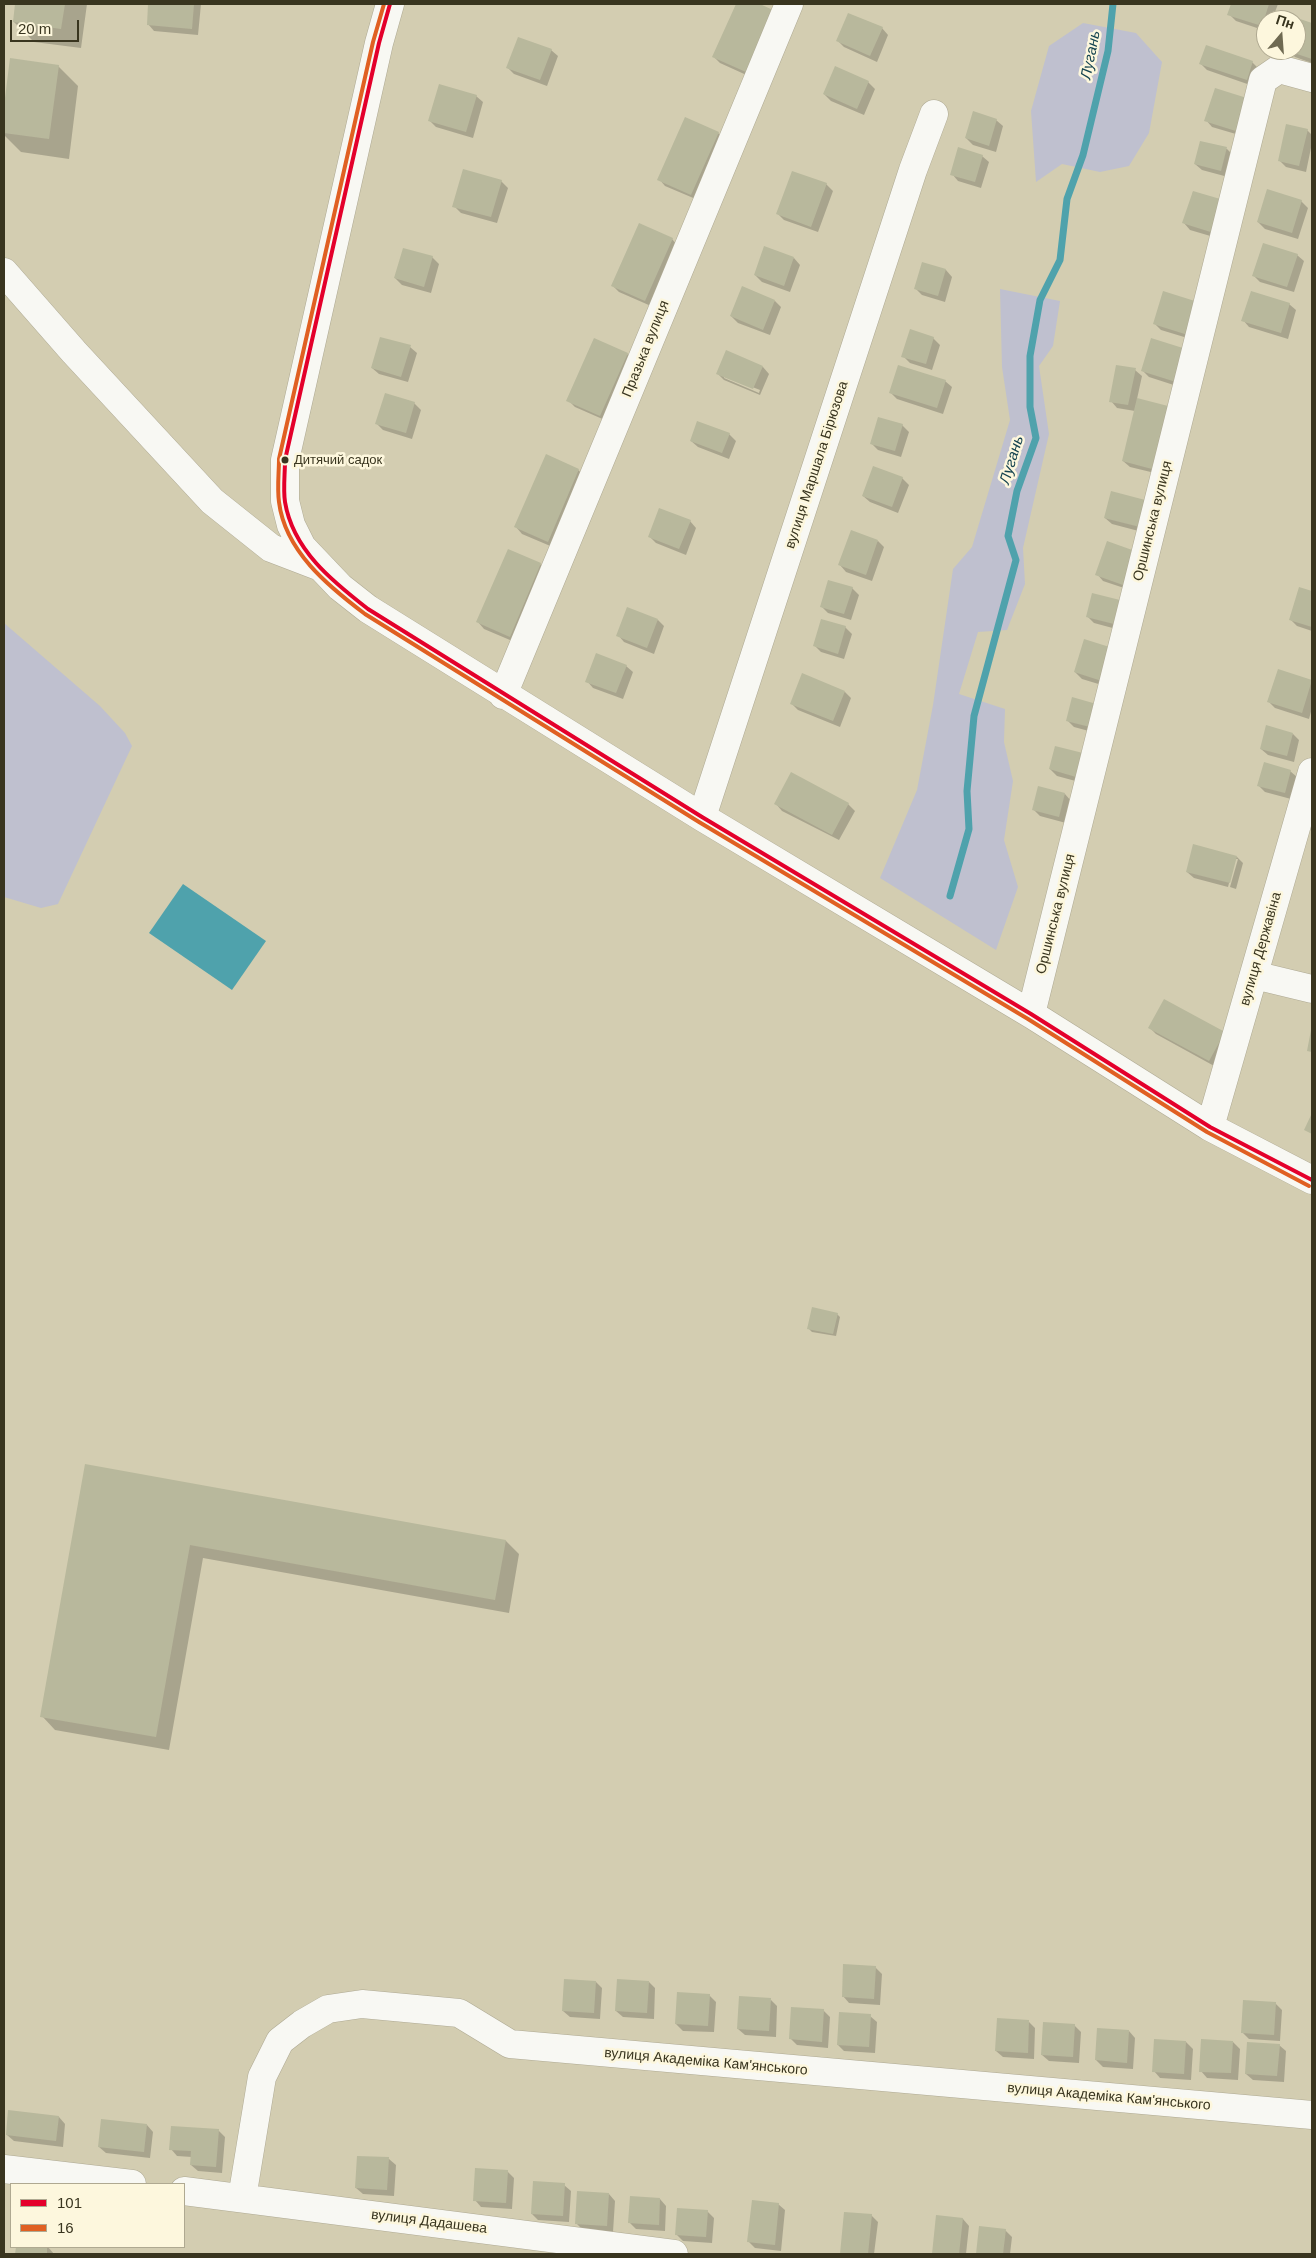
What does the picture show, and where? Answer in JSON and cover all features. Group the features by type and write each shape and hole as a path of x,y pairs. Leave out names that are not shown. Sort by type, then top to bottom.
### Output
{"street":[{"path":"376,4 379,42"},
{"path":"390,4 379,42 285,460 285,501 291,524 310,556 340,587 368,609 503,695 702,817 1031,1014 1210,1127 1312,1180"},
{"name":"Празька вулиця","path":"503,695 789,4"},
{"name":"Оршинська вулиця","path":"1031,1014 1263,80 1279,69 1312,78"},
{"name":"вулиця Маршала Бірюзова","path":"702,817 913,170 934,114"},
{"path":"4,272 74,352 212,501 271,548 310,556"},
{"name":"вулиця Державіна","path":"1210,1127 1312,772"},
{"path":"1254,975 1312,989"},
{"name":"вулиця Академіка Кам'янського","path":"242,2198 262,2077 280,2041 302,2024 328,2009 362,2004 459,2012 510,2044 1312,2115"},
{"path":"4,2169 123,2183"},
{"name":"вулиця Дадашева","path":"185,2190 674,2254"}],"shaded area":[{"path":"1083,23 1136,33 1162,62 1149,133 1129,166 1100,172 1062,164 1036,182 1031,111 1049,46"},
{"path":"1000,289 1060,301 1053,346 1039,366 1049,434 1023,548 1025,584 1007,630 978,632 959,694 1005,709 1004,742 1013,781 1004,840 1018,887 996,950 880,878 917,790 933,705 953,569 972,547 1010,420 1002,367"},
{"path":"4,623 100,706 125,733 132,746 58,904 41,908 4,897"}],"water":[{"path":"183,884 266,941 232,990 149,933"}],"building":[{"path":"15,4 65,4 61,29 13,22"},
{"path":"148,4 194,4 192,29 147,25"},
{"path":"736,4 760,4 773,10 746,72 712,57"},
{"path":"1231,4 1269,4 1267,10 1256,10 1256,24 1227,15"},
{"path":"848,13 883,27 870,56 836,41"},
{"path":"1306,21 1312,23 1312,59 1306,57"},
{"path":"518,37 552,49 540,80 506,68"},
{"path":"1206,45 1253,61 1247,80 1199,64"},
{"path":"10,58 59,65 49,139 4,133 4,106"},
{"path":"835,66 869,81 857,109 823,94"},
{"path":"439,84 477,95 466,132 428,121"},
{"path":"1215,88 1250,99 1239,132 1204,121"},
{"path":"973,111 997,119 989,146 965,138"},
{"path":"685,117 719,132 691,195 657,180"},
{"path":"1286,124 1308,129 1299,166 1278,161"},
{"path":"1200,141 1227,147 1221,171 1194,164"},
{"path":"958,147 983,155 975,182 950,175"},
{"path":"463,169 502,180 491,217 452,207"},
{"path":"792,171 827,183 811,227 776,214"},
{"path":"1267,189 1302,200 1292,233 1257,222"},
{"path":"1193,191 1227,201 1217,234 1182,223"},
{"path":"639,223 673,238 645,301 611,286"},
{"path":"1263,243 1298,254 1287,287 1252,276"},
{"path":"764,246 794,257 784,286 754,275"},
{"path":"403,248 433,256 424,287 394,278"},
{"path":"922,262 946,269 938,296 914,289"},
{"path":"742,286 775,300 763,330 730,316"},
{"path":"1163,291 1198,302 1188,335 1153,324"},
{"path":"1251,291 1290,303 1281,333 1241,321"},
{"path":"910,329 934,337 926,364 901,357"},
{"path":"380,337 411,345 401,377 371,368"},
{"path":"594,338 628,353 600,416 566,401"},
{"path":"1151,338 1186,349 1176,382 1141,371"},
{"path":"726,350 763,366 753,389 716,374"},
{"path":"898,365 946,380 937,408 889,393"},
{"path":"1116,365 1136,368 1128,405 1109,402"},
{"path":"385,393 415,402 406,433 375,424"},
{"path":"1137,398 1168,406 1152,469 1122,461"},
{"path":"878,417 903,424 895,451 870,444"},
{"path":"697,421 730,433 722,453 690,441"},
{"path":"546,454 579,469 548,542 514,527"},
{"path":"873,466 903,477 892,507 862,496"},
{"path":"1111,491 1149,501 1144,528 1104,518"},
{"path":"659,508 691,520 679,549 648,537"},
{"path":"851,530 878,540 866,575 838,565"},
{"path":"1107,541 1135,551 1123,585 1095,575"},
{"path":"508,549 541,563 510,637 476,622"},
{"path":"828,580 853,587 844,614 820,607"},
{"path":"1299,587 1312,591 1312,627 1289,620"},
{"path":"1092,593 1120,600 1114,624 1086,617"},
{"path":"627,607 658,619 647,648 616,636"},
{"path":"821,619 846,626 838,654 813,646"},
{"path":"1084,639 1119,650 1108,683 1074,672"},
{"path":"596,653 627,665 616,693 585,682"},
{"path":"1278,669 1312,680 1302,713 1267,702"},
{"path":"802,673 845,691 833,721 790,704"},
{"path":"1072,697 1100,705 1094,728 1066,721"},
{"path":"1266,725 1293,733 1287,756 1260,749"},
{"path":"1055,746 1083,753 1076,777 1049,769"},
{"path":"1264,762 1291,770 1285,793 1257,786"},
{"path":"791,772 849,803 832,835 774,804"},
{"path":"1038,786 1065,793 1059,817 1032,810"},
{"path":"1193,844 1237,856 1230,883 1186,872"},
{"path":"1164,999 1225,1032 1209,1061 1148,1028"},
{"path":"1312,1031 1312,1052 1307,1051"},
{"path":"1312,1113 1312,1134 1304,1130"},
{"path":"812,1307 838,1313 833,1334 807,1329"},
{"path":"85,1464 506,1540 495,1600 190,1545 156,1737 40,1717"},
{"path":"843,1964 876,1966 874,1999 842,1997"},
{"path":"564,1979 596,1981 594,2013 562,2011"},
{"path":"617,1979 649,1981 647,2013 615,2011"},
{"path":"677,1992 710,1994 708,2026 675,2024"},
{"path":"739,1996 771,1998 769,2031 737,2029"},
{"path":"1243,2000 1276,2002 1274,2035 1241,2033"},
{"path":"791,2007 824,2009 822,2042 789,2039"},
{"path":"839,2012 871,2014 869,2047 837,2045"},
{"path":"997,2018 1029,2020 1028,2053 995,2051"},
{"path":"1043,2022 1075,2024 1073,2057 1041,2055"},
{"path":"1097,2028 1129,2030 1127,2063 1095,2060"},
{"path":"1154,2039 1186,2041 1184,2074 1152,2072"},
{"path":"1201,2039 1233,2041 1231,2073 1199,2072"},
{"path":"1247,2042 1280,2044 1277,2076 1245,2074"},
{"path":"8,2110 59,2116 56,2141 6,2135"},
{"path":"101,2119 147,2124 144,2152 98,2147"},
{"path":"171,2126 219,2129 216,2167 190,2165 191,2151 169,2150"},
{"path":"357,2156 389,2157 387,2190 355,2188"},
{"path":"475,2168 508,2170 506,2203 473,2201"},
{"path":"533,2181 565,2183 563,2216 531,2214"},
{"path":"577,2191 609,2193 607,2226 575,2224"},
{"path":"630,2196 660,2198 659,2225 628,2223"},
{"path":"752,2200 779,2203 775,2245 747,2242"},
{"path":"677,2208 708,2210 706,2237 675,2235"},
{"path":"844,2212 872,2214 868,2254 840,2254"},
{"path":"936,2215 963,2218 959,2254 932,2254"},
{"path":"979,2226 1006,2229 1003,2254 976,2254"},
{"path":"16,2248 47,2248 47,2254 15,2254"}],"waterway":[{"name":"Лугань","path":"950,896 969,829 967,791 974,716 1016,560 1008,536 1017,491 1036,438 1030,407 1030,356 1040,300 1060,260 1067,199 1083,155 1108,51 1113,4"}],"transit line":[{"name":"16","path":"384,4 373,42 279,459 279,502 283,520 299,552 323,579 365,614 699,822 1028,1019 1207,1132 1309,1186"},
{"name":"101","path":"390,4 379,43 285,460 285,502 289,519 305,550 328,575 368,609 702,817 1031,1014 1210,1127 1312,1180"}],"place":[{"name":"Дитячий садок","path":"285,460"}]}
